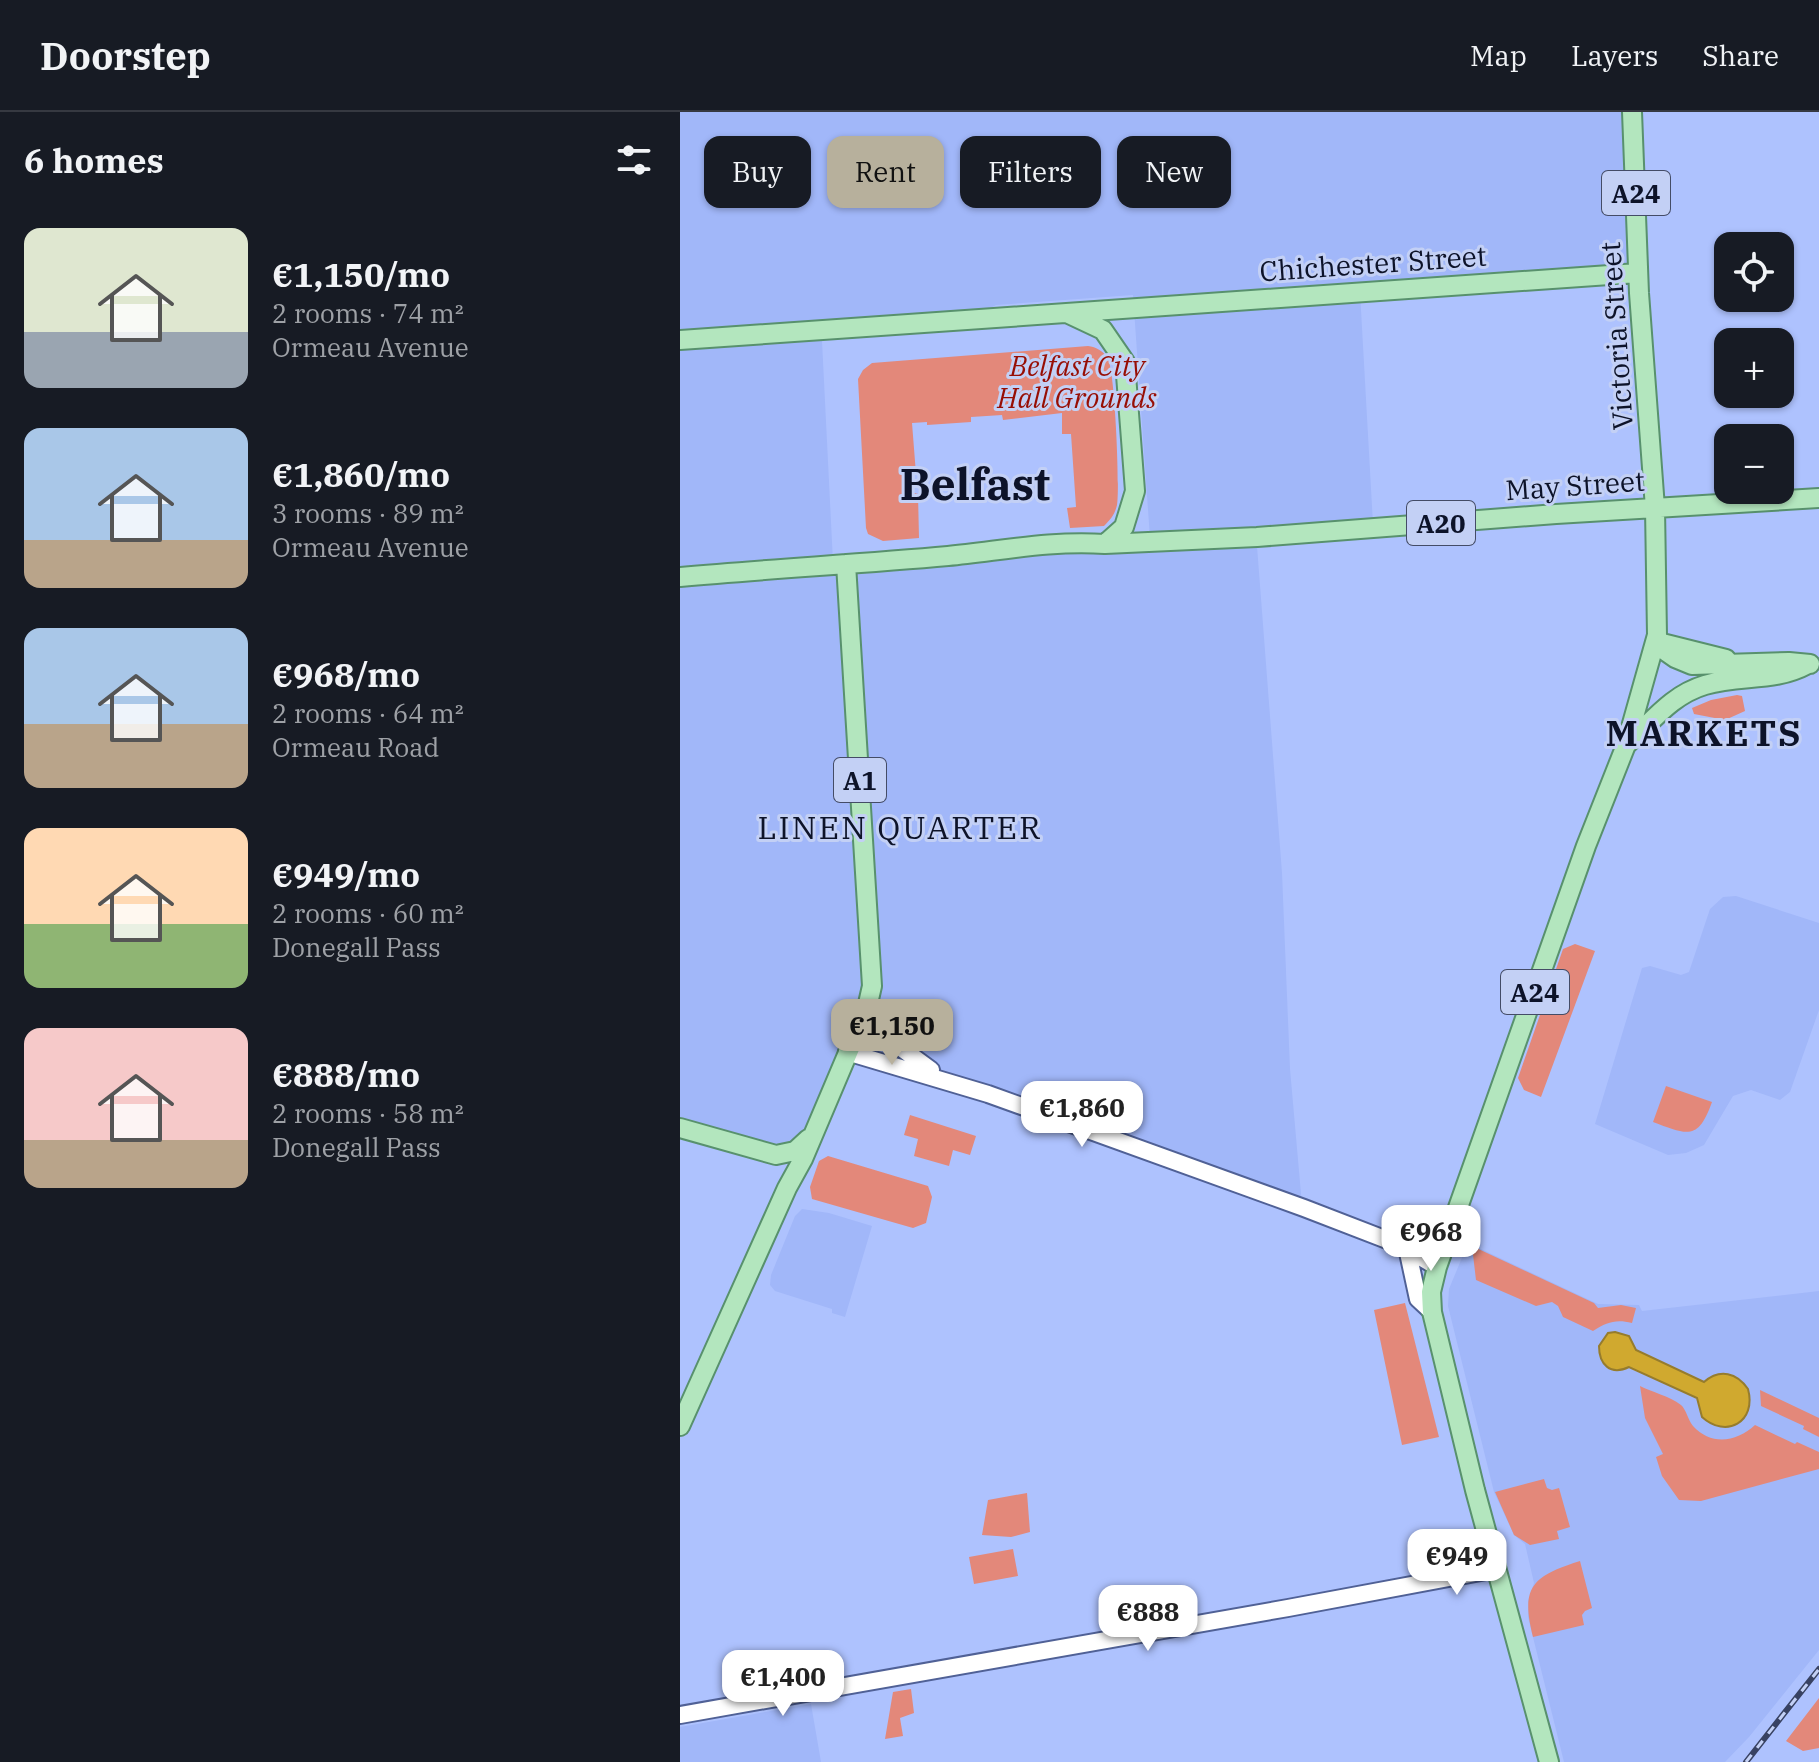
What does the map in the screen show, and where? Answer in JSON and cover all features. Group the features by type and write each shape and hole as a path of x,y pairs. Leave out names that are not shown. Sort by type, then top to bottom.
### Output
{"main road":[{"name":"Victoria Street","path":"1632,112 1638,273 1655,508"},
{"name":"Chichester Street","path":"680,340 1638,273"},
{"path":"680,577 995,552 1037,545 1105,544 1124,527 1135,491 1125,362 1103,330 1066,313"},
{"name":"May Street","path":"1105,544 1819,498"},
{"name":"A24","path":"1549,1762 1432,1312 1431,1292 1437,1267 1586,846 1626,745 1658,625 1655,508"},
{"name":"A1","path":"680,1426 803,1159 810,1136 867,1008 873,975 846,564"},
{"path":"1655,643 1692,665 1814,663"},
{"path":"1626,745 1666,705 1695,689 1708,684 1789,675 1814,663"},
{"path":"680,1128 764,1153 789,1154 810,1136"},
{"path":"764,1153 782,1167 787,1188"}],"street":[{"path":"867,1008 897,1045 917,1062 952,1082"},
{"path":"847,1052 952,1082 1318,1213 1404,1247 1437,1267"},
{"path":"1404,1247 1447,1240"},
{"path":"1404,1247 1418,1299 1432,1312"},
{"path":"680,1715 1497,1569"}],"shaded area":[{"path":"680,112 1626,112 1638,273 1360,292 1373,524 1256,533 1282,873 1290,1069 1302,1205 848,1052 810,1136 783,1152 680,1121","holes":["1133,295 1150,538 833,562 821,321 980,314 996,305"]},
{"path":"1736,896 1819,923 1819,1010 1790,1092 1780,1100 1751,1090 1733,1096 1704,1145 1686,1153 1668,1155 1595,1124 1642,968 1650,966 1681,975 1689,972 1710,909 1723,897"},
{"path":"802,1209 829,1213 872,1226 845,1317 832,1313 832,1309 775,1291 770,1285 771,1275 795,1216"},
{"path":"1468,1243 1598,1304 1639,1305 1642,1311 1819,1291 1819,1650 1725,1762 1564,1762 1528,1617 1528,1601 1534,1583 1525,1544 1514,1535 1494,1492 1448,1306 1449,1289"},
{"path":"1608,1333 1629,1336 1636,1350 1704,1382 1722,1374 1739,1379 1748,1389 1750,1401 1744,1418 1737,1424 1721,1427 1702,1417 1697,1398 1629,1367 1616,1370 1607,1367 1601,1358 1599,1346"},
{"path":"811,1704 821,1762 680,1762 680,1727"}],"green space":[{"name":"Belfast City Hall Grounds","path":"1088,346 1100,350 1108,359 1115,406 1117,505 1104,526 1070,528 1067,508 1076,507 1071,434 1062,434 1062,413 1003,420 1002,415 971,417 971,422 912,423 916,474 912,475 914,493 918,494 919,538 883,541 868,534 858,379 863,370 872,363"},
{"path":"1742,696 1745,711 1725,720 1694,714 1692,708 1711,700"},
{"path":"1575,944 1595,951 1541,1097 1524,1090 1518,1078 1563,949"},
{"path":"1666,1086 1712,1102 1696,1129 1683,1132 1653,1122"},
{"path":"910,1115 976,1136 970,1155 953,1150 949,1166 914,1156 918,1139 904,1135"},
{"path":"828,1156 928,1186 932,1197 926,1223 913,1228 812,1199 810,1187 819,1161"},
{"path":"1472,1246 1594,1303 1598,1308 1621,1305 1636,1308 1632,1323 1612,1322 1593,1331 1563,1317 1558,1306 1552,1302 1536,1306 1476,1280"},
{"path":"1405,1303 1439,1437 1402,1445 1374,1310"},
{"path":"1640,1386 1681,1405 1693,1426 1708,1437 1732,1438 1755,1425 1819,1452 1819,1469 1701,1501 1679,1500 1662,1476 1656,1457 1663,1454 1645,1418"},
{"path":"1760,1390 1819,1418 1819,1437 1803,1429 1804,1426 1761,1406"},
{"path":"1544,1479 1547,1488 1559,1488 1570,1527 1557,1531 1559,1539 1530,1545 1514,1535 1495,1492"},
{"path":"1027,1493 1030,1532 1011,1537 982,1535 988,1500"},
{"path":"1013,1549 1018,1576 974,1584 969,1557"},
{"path":"1580,1561 1592,1608 1582,1615 1584,1625 1533,1637 1528,1606 1534,1586 1551,1572"},
{"path":"911,1689 914,1713 900,1718 903,1736 885,1739 893,1692"},
{"path":"1819,1698 1819,1748 1803,1751 1786,1741"}],"railway":[{"path":"1746,1762 1819,1669"}],"district":[{"name":"Belfast","path":"975,483"},
{"name":"MARKETS","path":"1704,732"},
{"name":"LINEN QUARTER","path":"900,827"}]}
